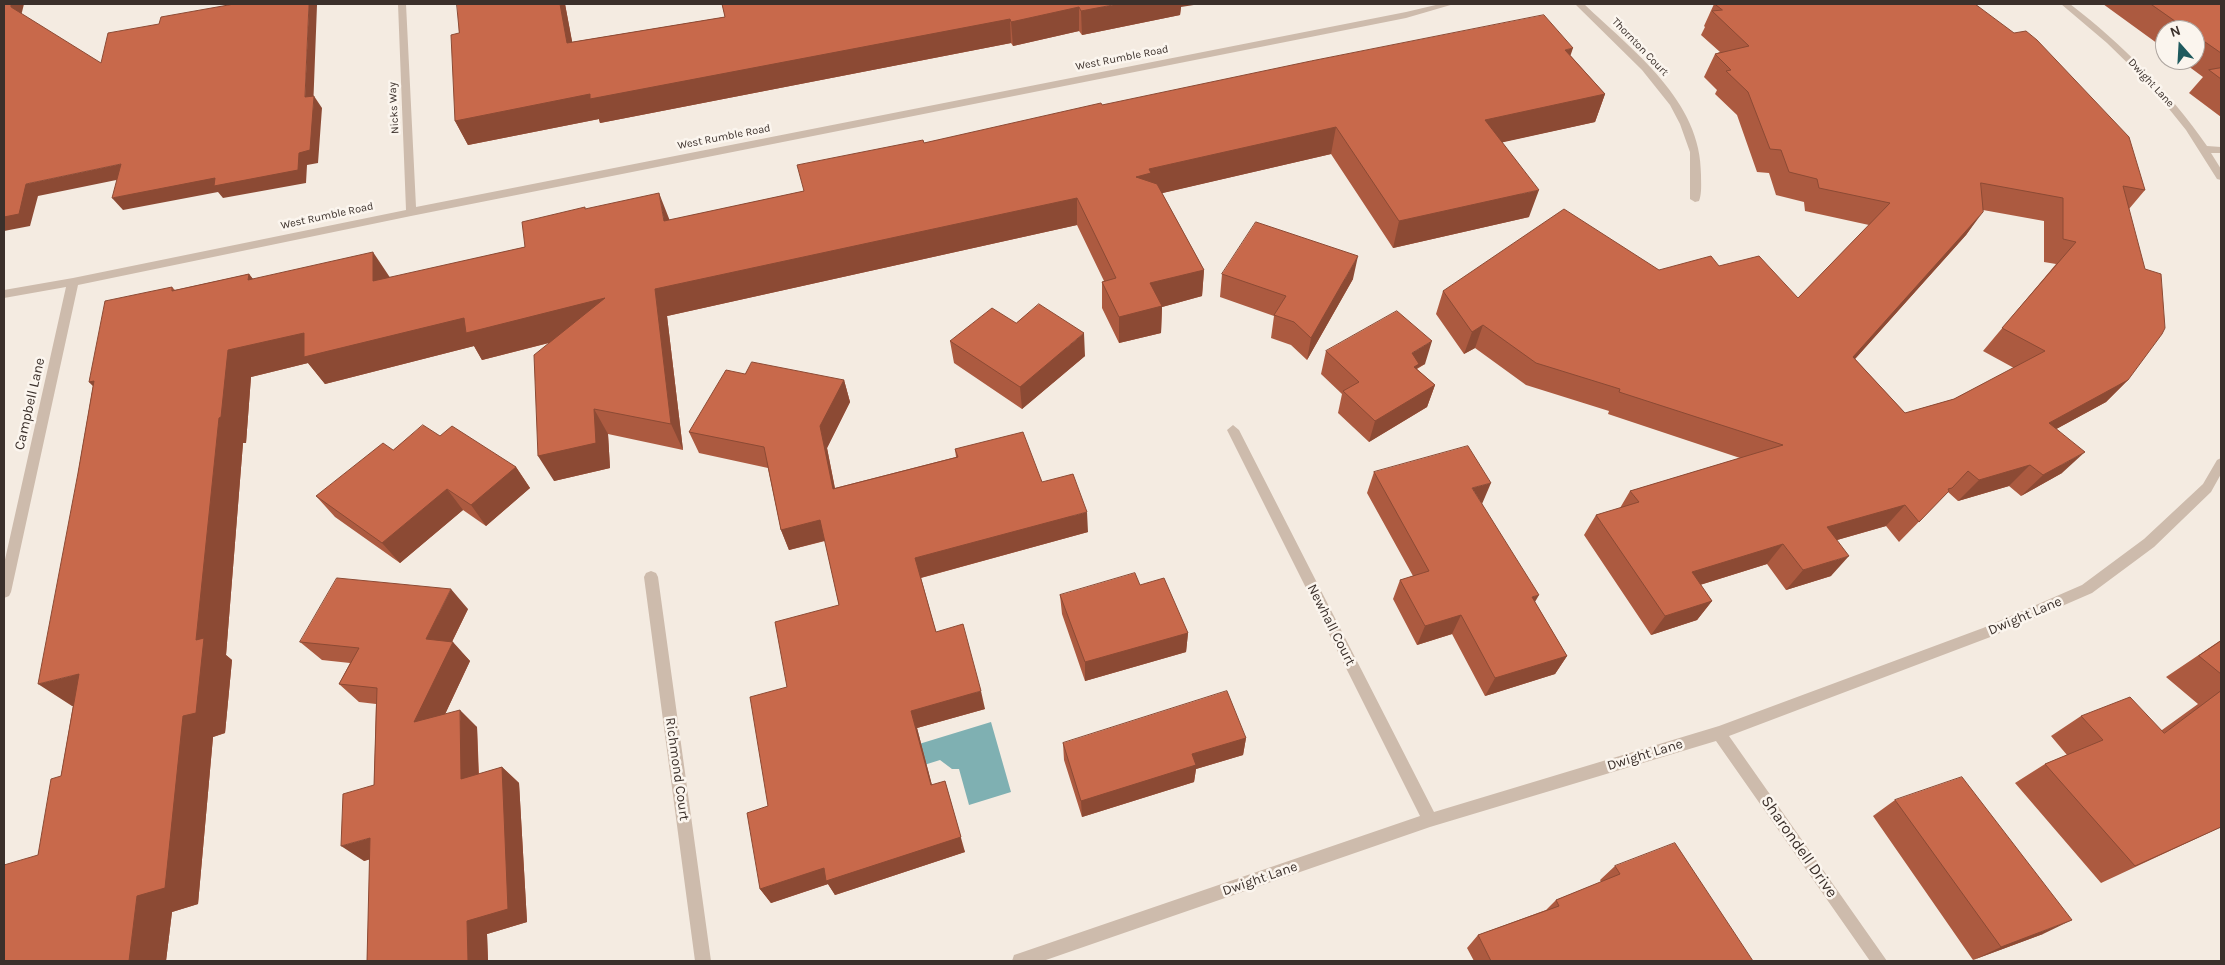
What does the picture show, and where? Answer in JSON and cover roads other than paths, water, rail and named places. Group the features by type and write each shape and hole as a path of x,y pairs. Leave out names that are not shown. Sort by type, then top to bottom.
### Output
{"street":[{"name":"Nicks Way","path":"402,4 411,212"},
{"name":"West Rumble Road","path":"4,294 73,282 411,212 1406,15 1450,4"},
{"name":"Thornton Court","path":"1580,4 1659,83 1680,113 1693,146 1696,165 1696,199"},
{"name":"Dwight Lane","path":"2065,4 2088,21 2135,63 2170,102 2205,149 2221,177"},
{"path":"2205,149 2221,150"},
{"name":"Campbell Lane","path":"4,592 73,282"},
{"name":"Newhall Court","path":"1233,430 1430,820"},
{"name":"Dwight Lane","path":"1020,961 1430,820 1719,733 1988,632 2087,589 2149,543 2206,488 2221,463"},
{"name":"Richmond Court","path":"651,577 702,961"},
{"name":"Sharondell Drive","path":"1719,733 1879,961"}],"water":[{"path":"991,722 1011,792 969,805 959,769 952,769 940,760 924,765 919,744"}]}
